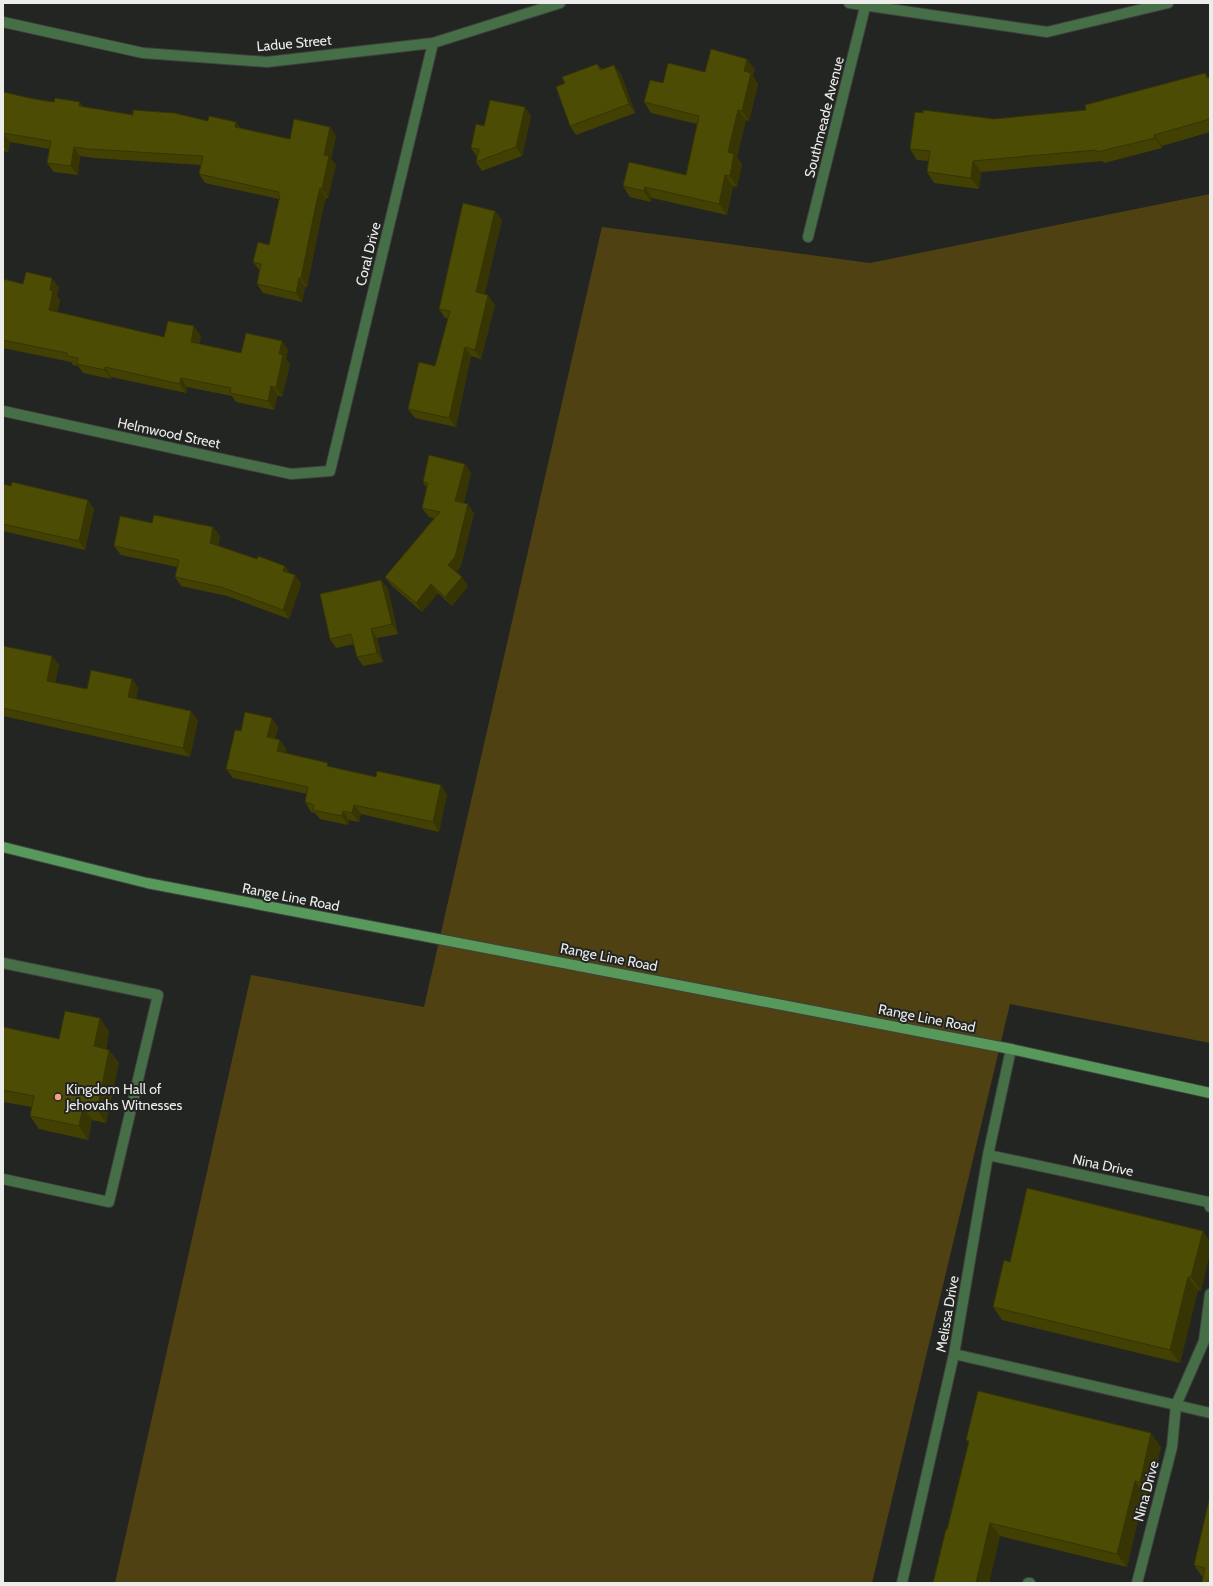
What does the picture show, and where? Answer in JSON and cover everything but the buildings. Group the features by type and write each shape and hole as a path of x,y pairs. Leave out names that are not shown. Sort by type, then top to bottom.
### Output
{"main road":[{"name":"Range Line Road","path":"3,846 147,883 1011,1049 1210,1093"}],"street":[{"name":"Ladue Street","path":"3,22 143,53 267,62 433,43 560,3"},
{"path":"849,3 866,4 1047,32 1168,3"},
{"name":"Southmeade Avenue","path":"808,237 866,4"},
{"name":"Coral Drive","path":"330,471 433,43"},
{"name":"Helmwood Street","path":"3,411 291,474 330,471"},
{"path":"3,963 158,995 109,1202 3,1179"},
{"name":"Melissa Drive","path":"902,1583 954,1354 988,1155 1011,1049"},
{"name":"Nina Drive","path":"988,1155 1208,1202 1210,1207"},
{"name":"Nina Drive","path":"1137,1583 1172,1447 1176,1405 1204,1341 1210,1294"},
{"path":"954,1354 1210,1414"}],"shaded area":[{"path":"1210,194 1210,1043 1010,1004 872,1583 115,1583 251,975 424,1007 602,227 870,263"}],"place":[{"name":"Kingdom Hall of Jehovahs Witnesses","path":"58,1097"}]}
